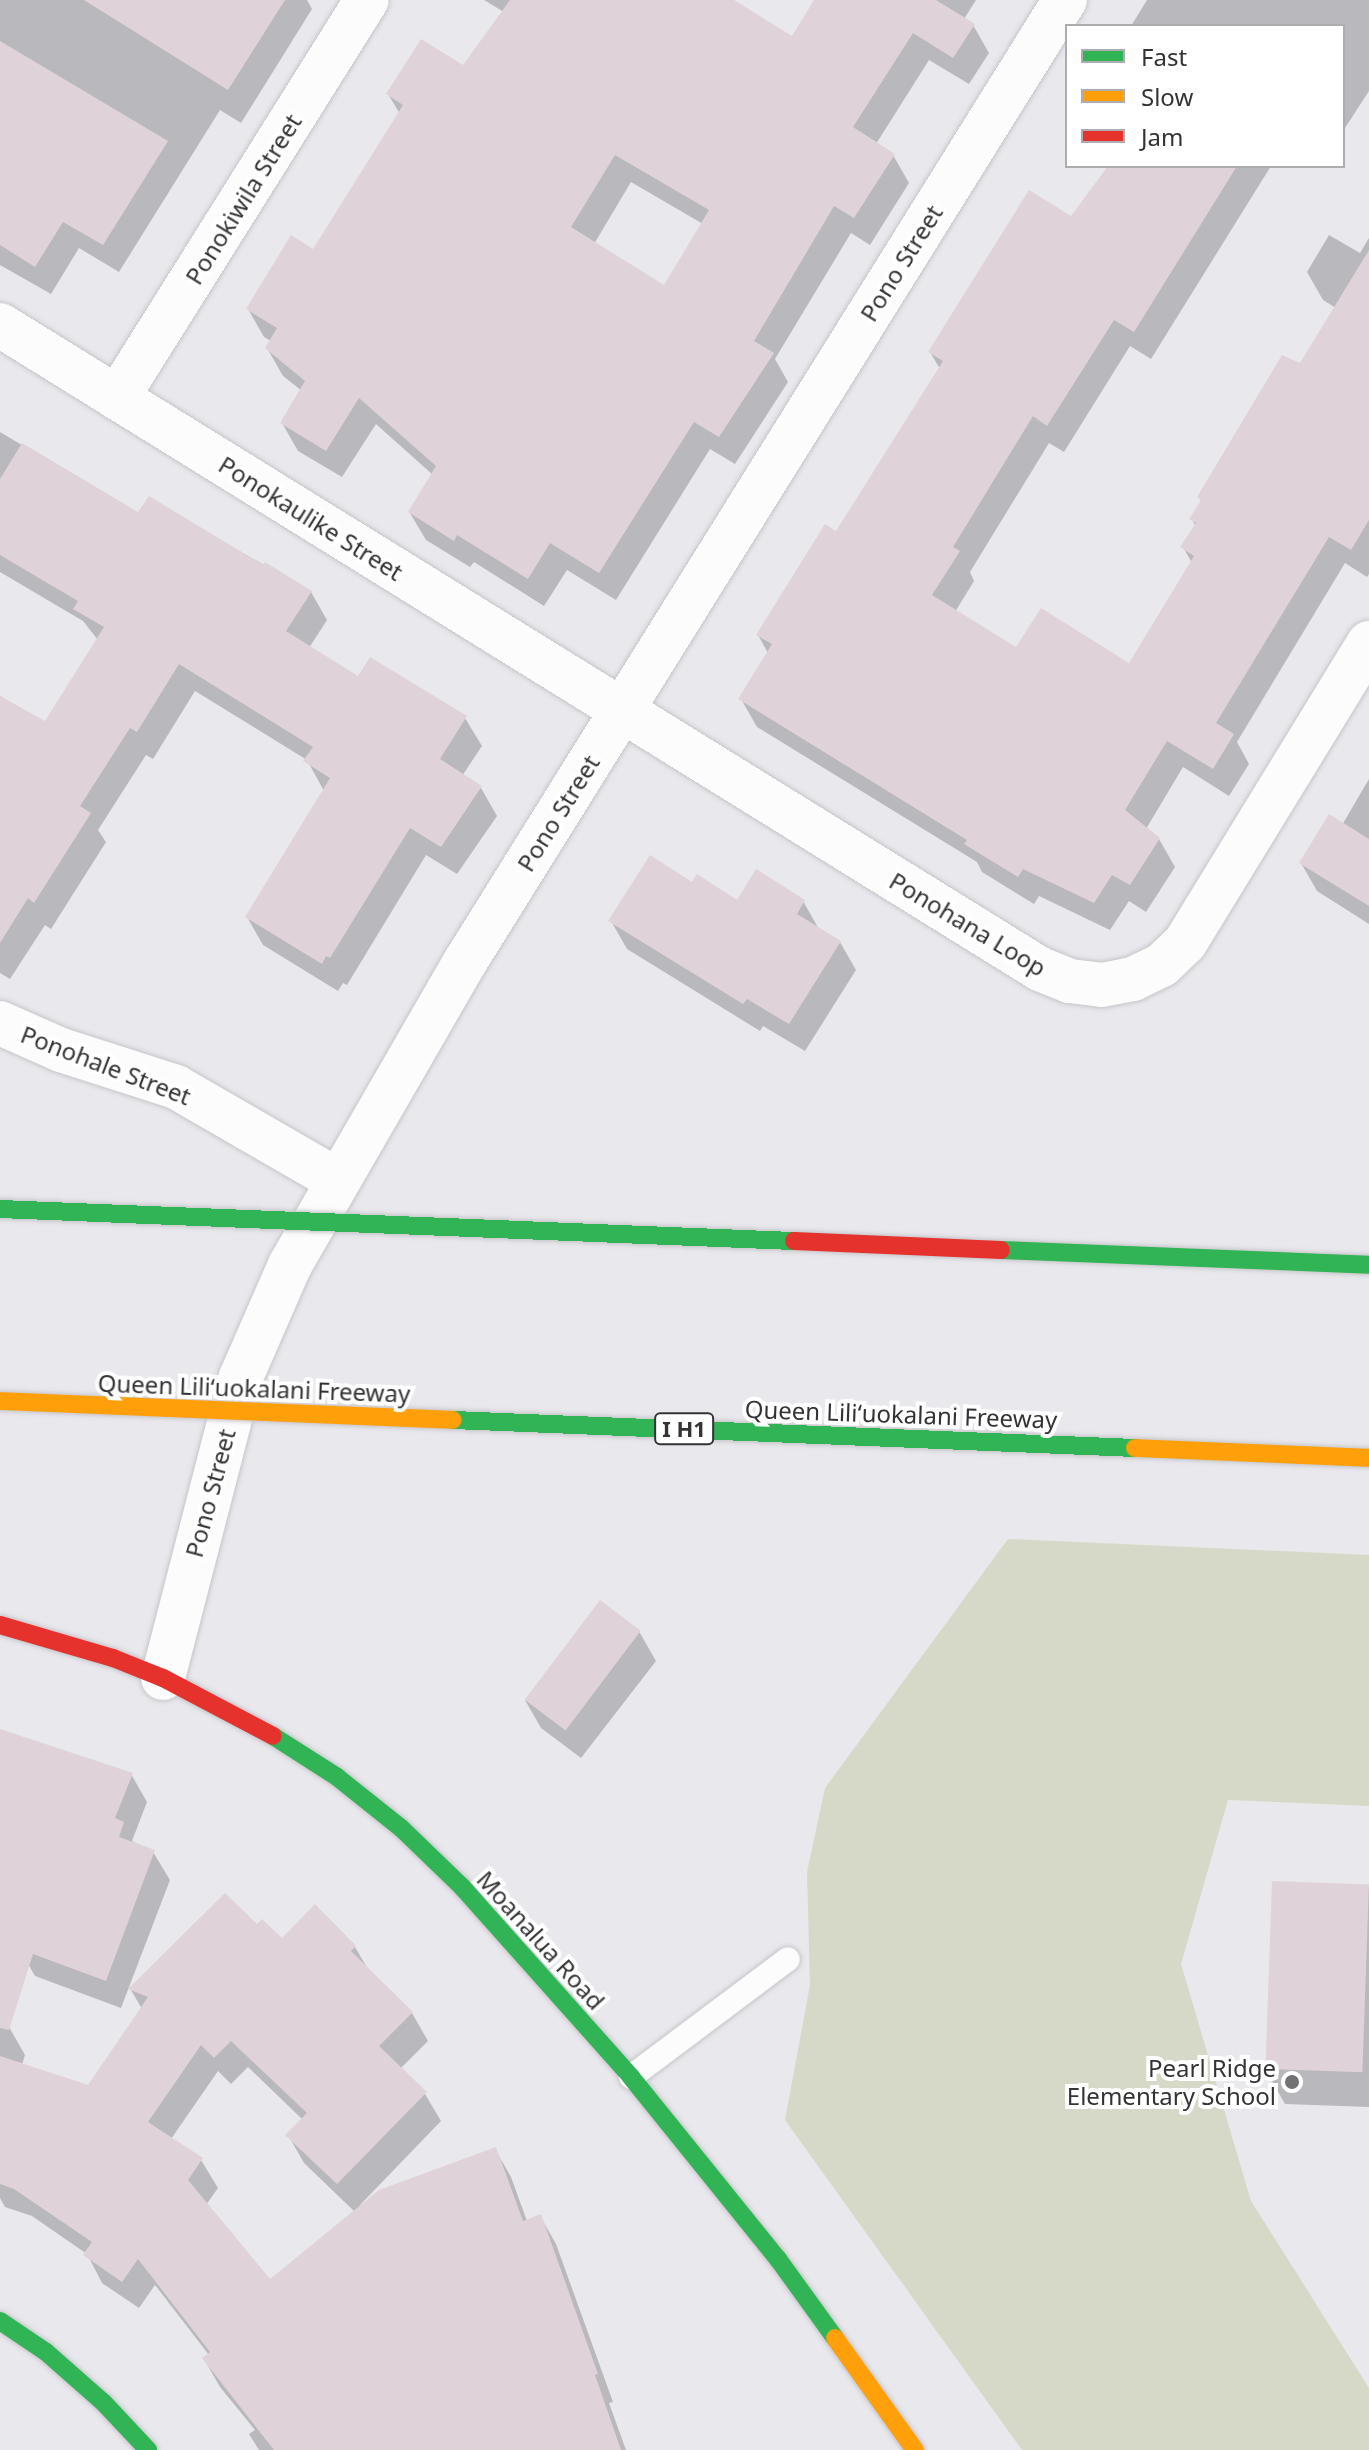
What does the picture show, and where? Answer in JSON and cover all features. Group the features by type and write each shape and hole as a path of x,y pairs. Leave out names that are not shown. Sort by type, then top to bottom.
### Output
{"main road":[{"path":"0,1209 1369,1265"},
{"name":"Queen Liliʻuokalani Freeway","path":"0,1401 1369,1458"},
{"name":"Moanalua Road","path":"0,1625 113,1658 163,1678 265,1731 337,1777 401,1828 462,1887 631,2077 778,2259 915,2450"},
{"path":"0,2321 46,2352 103,2402 148,2450"}],"street":[{"name":"Ponokiwila Street","path":"117,398 367,0"},
{"name":"Pono Street","path":"163,1678 241,1377 290,1265 465,962 1065,0"},
{"name":"Ponokaulike Street","path":"0,325 622,711"},
{"name":"Ponohana Loop","path":"622,711 1040,969 1070,981 1102,985 1148,973 1185,943 1369,643"},
{"name":"Ponohale Street","path":"0,1023 61,1050 176,1087 337,1180"}],"lane":[{"path":"631,2077 788,1959"}],"green space":[{"path":"1008,1539 1369,1555 1369,1806 1228,1800 1181,1964 1251,2201 1369,2388 1369,2450 1022,2450 785,2120 810,1985 807,1872 825,1788"}],"building":[{"path":"84,0 285,0 228,90"},
{"path":"510,0 734,0 792,36 814,0 936,0 975,24 953,58 913,33 853,127 895,154 854,218 834,206 754,341 774,353 719,437 694,422 599,573 550,543 528,579 457,535 454,541 408,512 436,466 359,398 326,451 280,423 305,381 265,348 277,328 246,309 291,235 313,249 403,105 386,94 421,39 463,65","holes":["615,155 709,210 664,285 571,227"]},
{"path":"0,41 168,141 103,245 63,222 35,267 0,245"},
{"path":"1107,168 1236,168 1134,332 1114,320 1047,426 1033,416 953,547 960,551 932,595 1016,647 1041,608 1129,663 1194,556 1180,547 1196,523 1189,519 1201,500 1197,497 1282,355 1300,363 1369,250 1369,520 1351,550 1329,537 1216,723 1234,734 1213,769 1167,741 1125,810 1160,838 1130,885 1112,875 1094,903 1023,869 1018,877 964,844 967,840 738,699 772,644 756,635 825,524 836,531 943,361 928,352 1029,190 1071,216"},
{"path":"22,443 138,512 149,496 263,565 265,562 312,591 286,631 358,676 370,657 467,716 440,759 482,786 441,847 410,828 330,958 326,956 322,964 245,917 330,778 303,761 313,747 179,664 137,732 130,728 80,806 91,813 34,903 28,898 0,943 0,696 45,721 104,627 73,609 78,601 0,555 0,479"},
{"path":"1329,814 1369,839 1369,906 1299,863"},
{"path":"650,855 692,882 697,874 737,900 756,869 805,900 797,914 841,941 789,1024 747,999 743,1004 608,921"},
{"path":"600,1600 641,1631 566,1731 525,1700"},
{"path":"0,1729 133,1773 115,1818 124,1822 119,1837 155,1850 106,1981 33,1954 9,2030 0,2028"},
{"path":"1272,1881 1369,1884 1362,2072 1265,2069"},
{"path":"225,1893 257,1924 262,1919 282,1938 315,1904 356,1946 351,1951 413,2012 379,2046 427,2092 337,2184 285,2135 307,2113 231,2041 214,2058 201,2045 148,2122 203,2158 188,2180 270,2279 379,2190 496,2147 523,2221 541,2214 598,2374 595,2375 621,2450 274,2450 202,2358 210,2352 138,2259 122,2282 83,2255 92,2242 14,2189 0,2184 0,2056 88,2085 148,1997 128,1989"}],"traffic: fast":[{"path":"0,1209 794,1241"},
{"path":"1001,1250 1369,1265"},
{"path":"453,1420 1135,1448"},
{"path":"273,1736 337,1777 401,1828 462,1887 631,2077 778,2259 835,2338"},
{"path":"0,2321 46,2352 103,2402 148,2450"}],"traffic: slow":[{"path":"0,1401 453,1420"},
{"path":"1135,1448 1369,1458"},
{"path":"835,2338 915,2450"}],"traffic: jam":[{"path":"794,1241 1001,1250"},
{"path":"0,1625 113,1658 163,1678 273,1736"}],"place":[{"name":"Pearl Ridge Elementary School","path":"1292,2082"}]}
